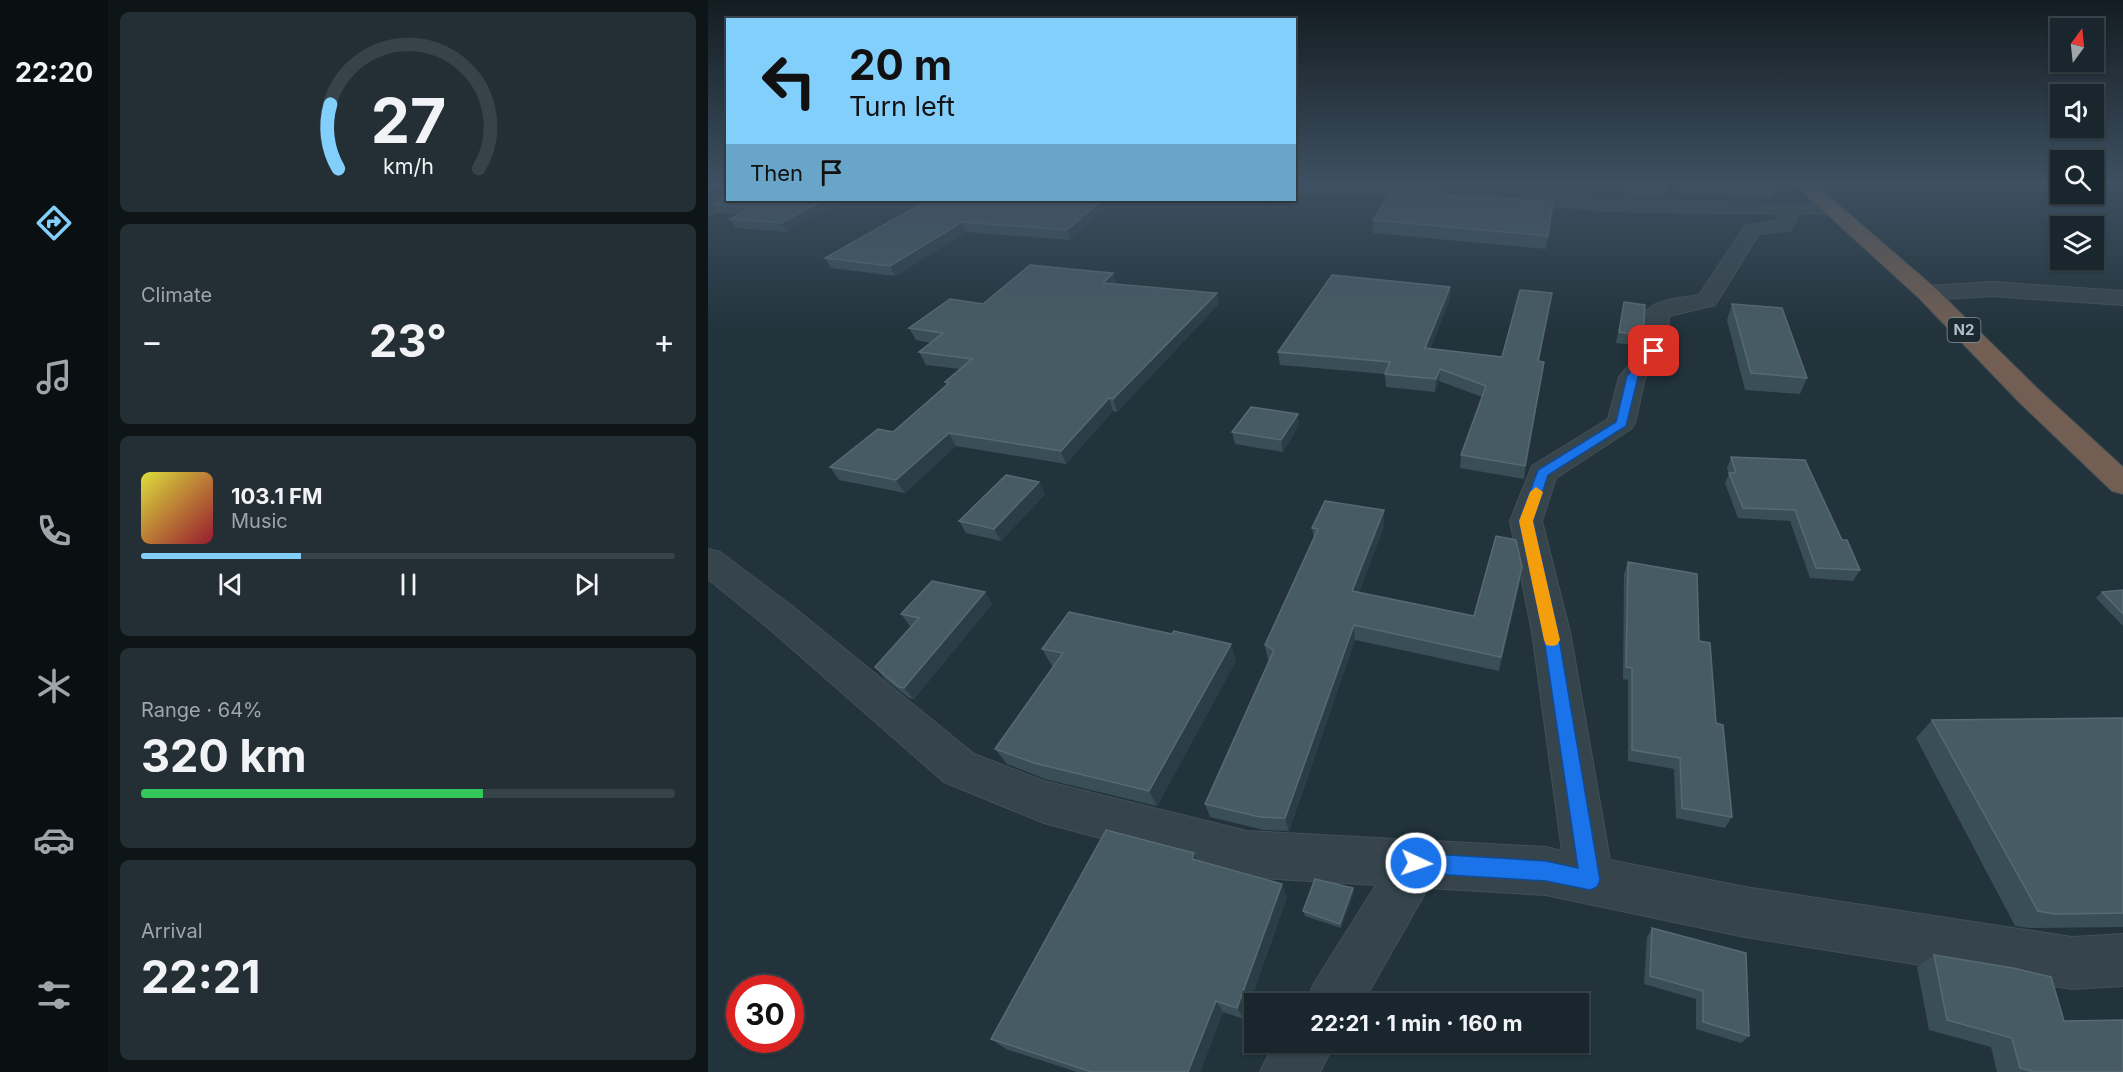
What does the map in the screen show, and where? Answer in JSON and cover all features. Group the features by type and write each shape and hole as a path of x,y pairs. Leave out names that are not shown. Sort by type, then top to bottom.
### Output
{"highway":[{"name":"N2","path":"1857,232 1927,293 2030,397 2123,484"}],"street":[{"path":"1590,880 1551,632 1526,521 1543,473 1622,423 1632,376 1654,351 1657,312 1707,300 1751,232"},
{"path":"1927,293 1992,290 2123,298"},
{"path":"708,561 779,616 959,768 1044,802 1246,854 1546,871 1745,912 2072,963 2123,960"},
{"path":"1339,993 1416,863"},
{"path":"1288,1072 1301,1053"}],"building":[{"path":"871,232 946,232 890,266 825,258"},
{"path":"1505,232 1549,232 1548,236"},
{"path":"1030,265 1113,273 1103,283 1217,293 1113,399 1109,398 1061,451 949,433 896,480 830,467 878,429 893,432 949,383 945,382 972,359 919,352 943,333 909,328 950,299 983,304"},
{"path":"1332,275 1450,287 1425,348 1502,357 1520,290 1552,293 1538,361 1544,362 1525,466 1461,455 1486,386 1440,369 1436,379 1385,374 1390,362 1278,352"},
{"path":"1624,302 1645,305 1643,335 1619,332"},
{"path":"1732,304 1782,308 1807,378 1751,373"},
{"path":"1251,407 1298,414 1281,440 1232,432"},
{"path":"1731,457 1805,460 1842,540 1847,540 1860,570 1816,568 1795,510 1743,508 1729,473 1736,473"},
{"path":"1006,475 1039,482 994,529 959,521"},
{"path":"1325,501 1384,510 1352,591 1474,616 1496,536 1516,540 1522,567 1501,657 1354,625 1285,818 1260,817 1205,804 1274,650 1265,645 1318,529 1312,528"},
{"path":"1628,562 1697,574 1699,641 1710,643 1716,723 1723,725 1732,817 1682,808 1680,758 1632,750 1632,668 1626,667"},
{"path":"932,581 985,592 904,688 899,687 875,667 919,618 901,614"},
{"path":"2123,590 2123,614 2102,592"},
{"path":"1069,612 1231,644 1149,791 1034,763 995,749 1063,653 1042,649"},
{"path":"2123,718 2123,913 2054,914 2038,911 1932,720"},
{"path":"1106,830 1194,853 1192,859 1282,884 1237,1008 1216,1001 1188,1072 1092,1072 991,1039"},
{"path":"1315,879 1353,888 1340,924 1303,911"},
{"path":"1652,928 1746,953 1749,1036 1703,1022 1703,991 1650,976"},
{"path":"1934,955 2013,968 2051,977 2064,1021 2123,1020 2123,1072 2034,1072 2020,1068 2012,1038 1947,1020"}],"slow traffic":[{"path":"1536,492 1526,521 1552,640"}],"route":[{"path":"1416,863 1546,871 1590,880 1551,632 1526,521 1543,473 1622,423 1632,376 1654,351"}]}
